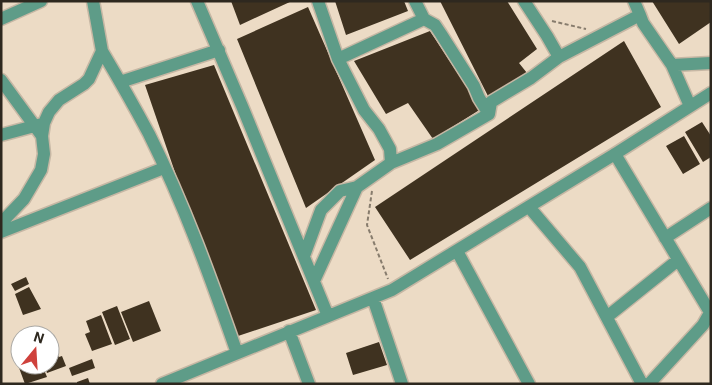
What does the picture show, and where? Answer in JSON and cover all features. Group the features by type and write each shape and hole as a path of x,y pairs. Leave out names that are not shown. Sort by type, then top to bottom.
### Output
{"street":[{"path":"1,19 28,4 41,1"},
{"path":"93,1 102,51 149,134 195,237 237,353"},
{"path":"198,1 328,316"},
{"path":"318,1 338,59 364,110 379,129 390,149 391,164"},
{"path":"415,1 424,19 435,25 441,34 474,86 489,114"},
{"path":"524,1 559,57"},
{"path":"634,1 643,23 672,65 690,106"},
{"path":"489,114 491,102 531,78 559,57 640,16"},
{"path":"338,59 424,19"},
{"path":"120,82 219,50"},
{"path":"40,128 49,112 59,100 89,79 102,51"},
{"path":"672,65 711,63"},
{"path":"1,80 40,128 44,154 41,170 24,199 1,223"},
{"path":"162,384 392,290 711,93"},
{"path":"304,256 321,210 340,191 357,187 391,164 437,144 489,114"},
{"path":"1,135 40,128"},
{"path":"614,154 710,313 703,326 649,384"},
{"path":"1,232 164,168"},
{"path":"314,282 357,187"},
{"path":"529,207 580,267 608,316 642,384"},
{"path":"665,238 711,208"},
{"path":"458,251 529,384"},
{"path":"608,316 678,260"},
{"path":"373,298 402,384"},
{"path":"289,331 309,384"}],"path":[{"path":"535,18 604,33"},
{"path":"375,176 367,225 392,290"}],"building":[{"path":"231,1 292,1 240,25"},
{"path":"335,1 404,1 408,11 346,35"},
{"path":"440,1 507,1 537,49 519,63 531,78 491,102"},
{"path":"652,1 711,1 711,22 679,44"},
{"path":"308,7 375,160 306,208 237,39"},
{"path":"430,31 481,109 433,139 408,103 386,114 354,61"},
{"path":"624,41 661,107 410,260 375,207"},
{"path":"214,65 316,310 232,338 145,85"},
{"path":"702,122 711,136 711,157 703,162 685,132"},
{"path":"684,136 700,164 683,174 666,146"},
{"path":"26,277 29,284 15,291 11,284"},
{"path":"29,287 41,309 23,315 15,294"},
{"path":"149,301 161,331 133,342 121,312"},
{"path":"117,306 130,339 115,345 102,312"},
{"path":"101,315 112,344 92,351 85,334 90,332 86,321"},
{"path":"379,342 387,365 353,375 346,353"},
{"path":"62,356 66,366 60,368 60,357"},
{"path":"92,359 95,368 72,376 69,368"},
{"path":"22,375 46,375 47,377 25,384"},
{"path":"88,378 90,384 77,384 77,382"}]}
